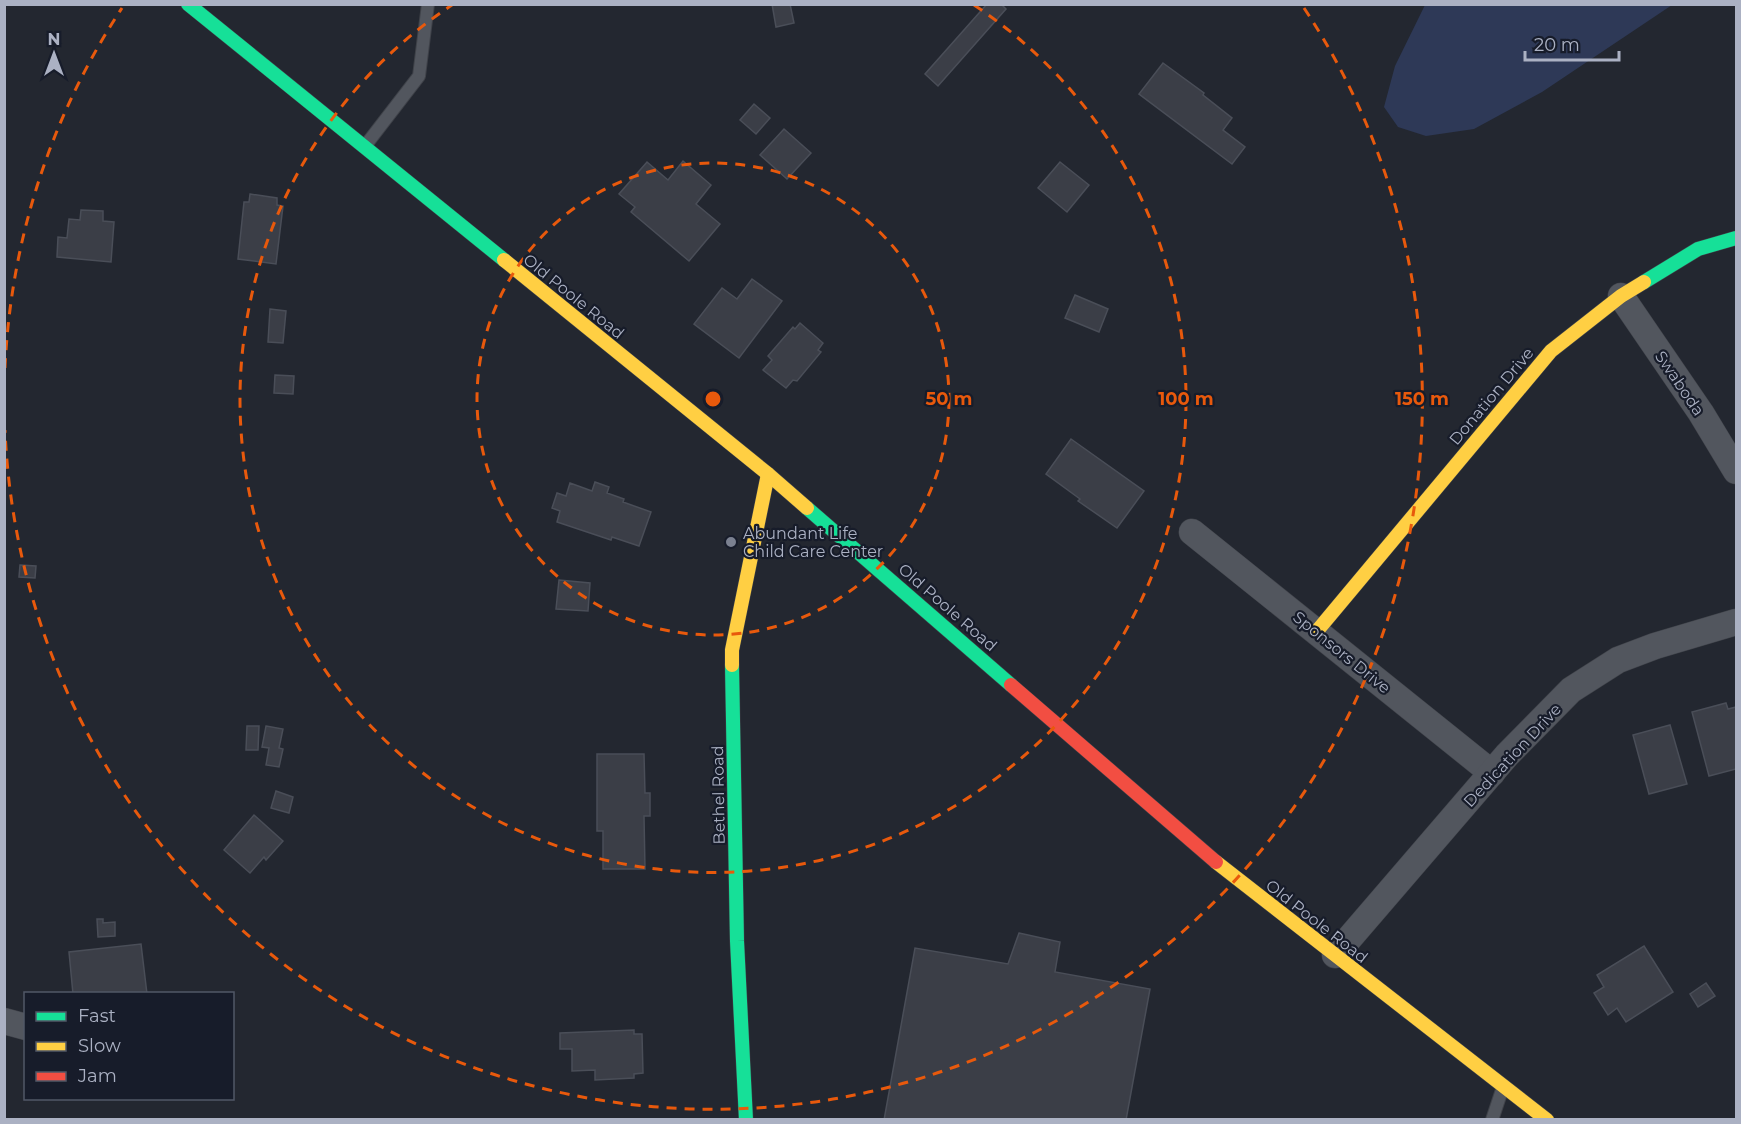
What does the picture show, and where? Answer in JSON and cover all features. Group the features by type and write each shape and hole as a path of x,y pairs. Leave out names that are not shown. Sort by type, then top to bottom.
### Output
{"street":[{"name":"Old Poole Road","path":"188,4 768,474 1222,868 1547,1119"},
{"name":"Donation Drive","path":"1317,631 1551,351 1621,296 1698,249 1737,238"},
{"name":"Swaboda","path":"1621,296 1701,413 1737,471"},
{"name":"Bethel Road","path":"746,1119 736,941 732,650 768,474"},
{"name":"Sponsors Drive","path":"1192,532 1492,774"},
{"name":"Dedication Drive","path":"1335,956 1507,755 1572,690 1618,660 1655,646 1737,622"},
{"path":"4,1021 24,1026"}],"lane":[{"path":"364,147 419,76 428,4"},
{"path":"1492,1119 1503,1086"}],"water":[{"path":"1425,4 1672,5 1542,92 1474,129 1426,136 1398,127 1384,107 1395,66"}],"building":[{"path":"772,4 790,4 794,23 776,27"},
{"path":"987,4 1001,4 1006,9 938,86 925,74"},
{"path":"1163,63 1204,93 1203,95 1232,118 1223,130 1245,147 1232,164 1139,94"},
{"path":"754,104 770,118 756,134 740,120"},
{"path":"784,129 811,153 787,179 760,155"},
{"path":"683,161 711,185 696,204 720,224 689,261 631,212 635,207 619,194 647,162 668,180"},
{"path":"1060,162 1089,185 1067,212 1038,188"},
{"path":"250,194 277,198 277,205 283,206 276,264 238,259 244,202 249,202"},
{"path":"81,210 103,211 103,221 114,222 111,262 57,257 58,237 67,238 69,219 80,220"},
{"path":"752,279 782,301 739,358 694,324 722,288 737,299"},
{"path":"1075,295 1108,309 1099,332 1065,318"},
{"path":"270,309 286,311 283,343 268,342"},
{"path":"800,323 823,343 818,350 821,352 797,381 793,380 786,388 763,370 772,360 768,356 793,327 795,329"},
{"path":"275,375 294,376 293,394 274,393"},
{"path":"1071,439 1144,491 1117,528 1078,501 1080,499 1046,474"},
{"path":"595,482 609,487 607,493 624,499 623,502 651,512 639,546 612,537 611,540 557,522 560,511 552,508 557,493 566,496 570,483 592,491"},
{"path":"20,565 36,566 35,578 19,577"},
{"path":"559,580 590,583 588,611 556,609"},
{"path":"1726,703 1728,709 1736,707 1736,769 1709,776 1692,712"},
{"path":"1670,725 1687,784 1649,794 1633,735"},
{"path":"247,726 259,726 258,750 246,750"},
{"path":"266,726 283,729 279,748 283,749 279,767 266,765 269,748 262,747"},
{"path":"597,754 644,754 645,793 650,793 650,816 644,816 645,869 603,869 603,831 597,831"},
{"path":"276,791 293,797 289,813 271,808"},
{"path":"254,815 283,841 266,860 264,857 250,873 224,850"},
{"path":"97,919 103,919 103,923 115,922 115,936 98,937"},
{"path":"1019,933 1060,942 1055,972 1150,989 1126,1120 884,1120 915,948 1008,964"},
{"path":"141,944 147,992 73,992 69,952"},
{"path":"1644,946 1673,992 1626,1022 1617,1008 1608,1015 1594,993 1604,987 1597,975"},
{"path":"1706,983 1715,996 1698,1007 1690,994"},
{"path":"634,1030 634,1034 642,1034 643,1073 634,1074 634,1078 595,1080 595,1070 572,1071 572,1049 560,1049 560,1033"}],"traffic: fast":[{"path":"188,4 504,260"},
{"path":"1644,282 1698,249 1736,238"},
{"path":"807,508 1011,685"},
{"path":"732,665 737,941 746,1120"}],"traffic: slow":[{"path":"504,260 807,508"},
{"path":"1317,631 1551,351 1621,296 1644,282"},
{"path":"732,665 732,650 768,474"},
{"path":"1216,862 1547,1120"}],"traffic: jam":[{"path":"1011,685 1216,862"}],"place":[{"name":"Abundant Life Child Care Center","path":"731,542"}]}
